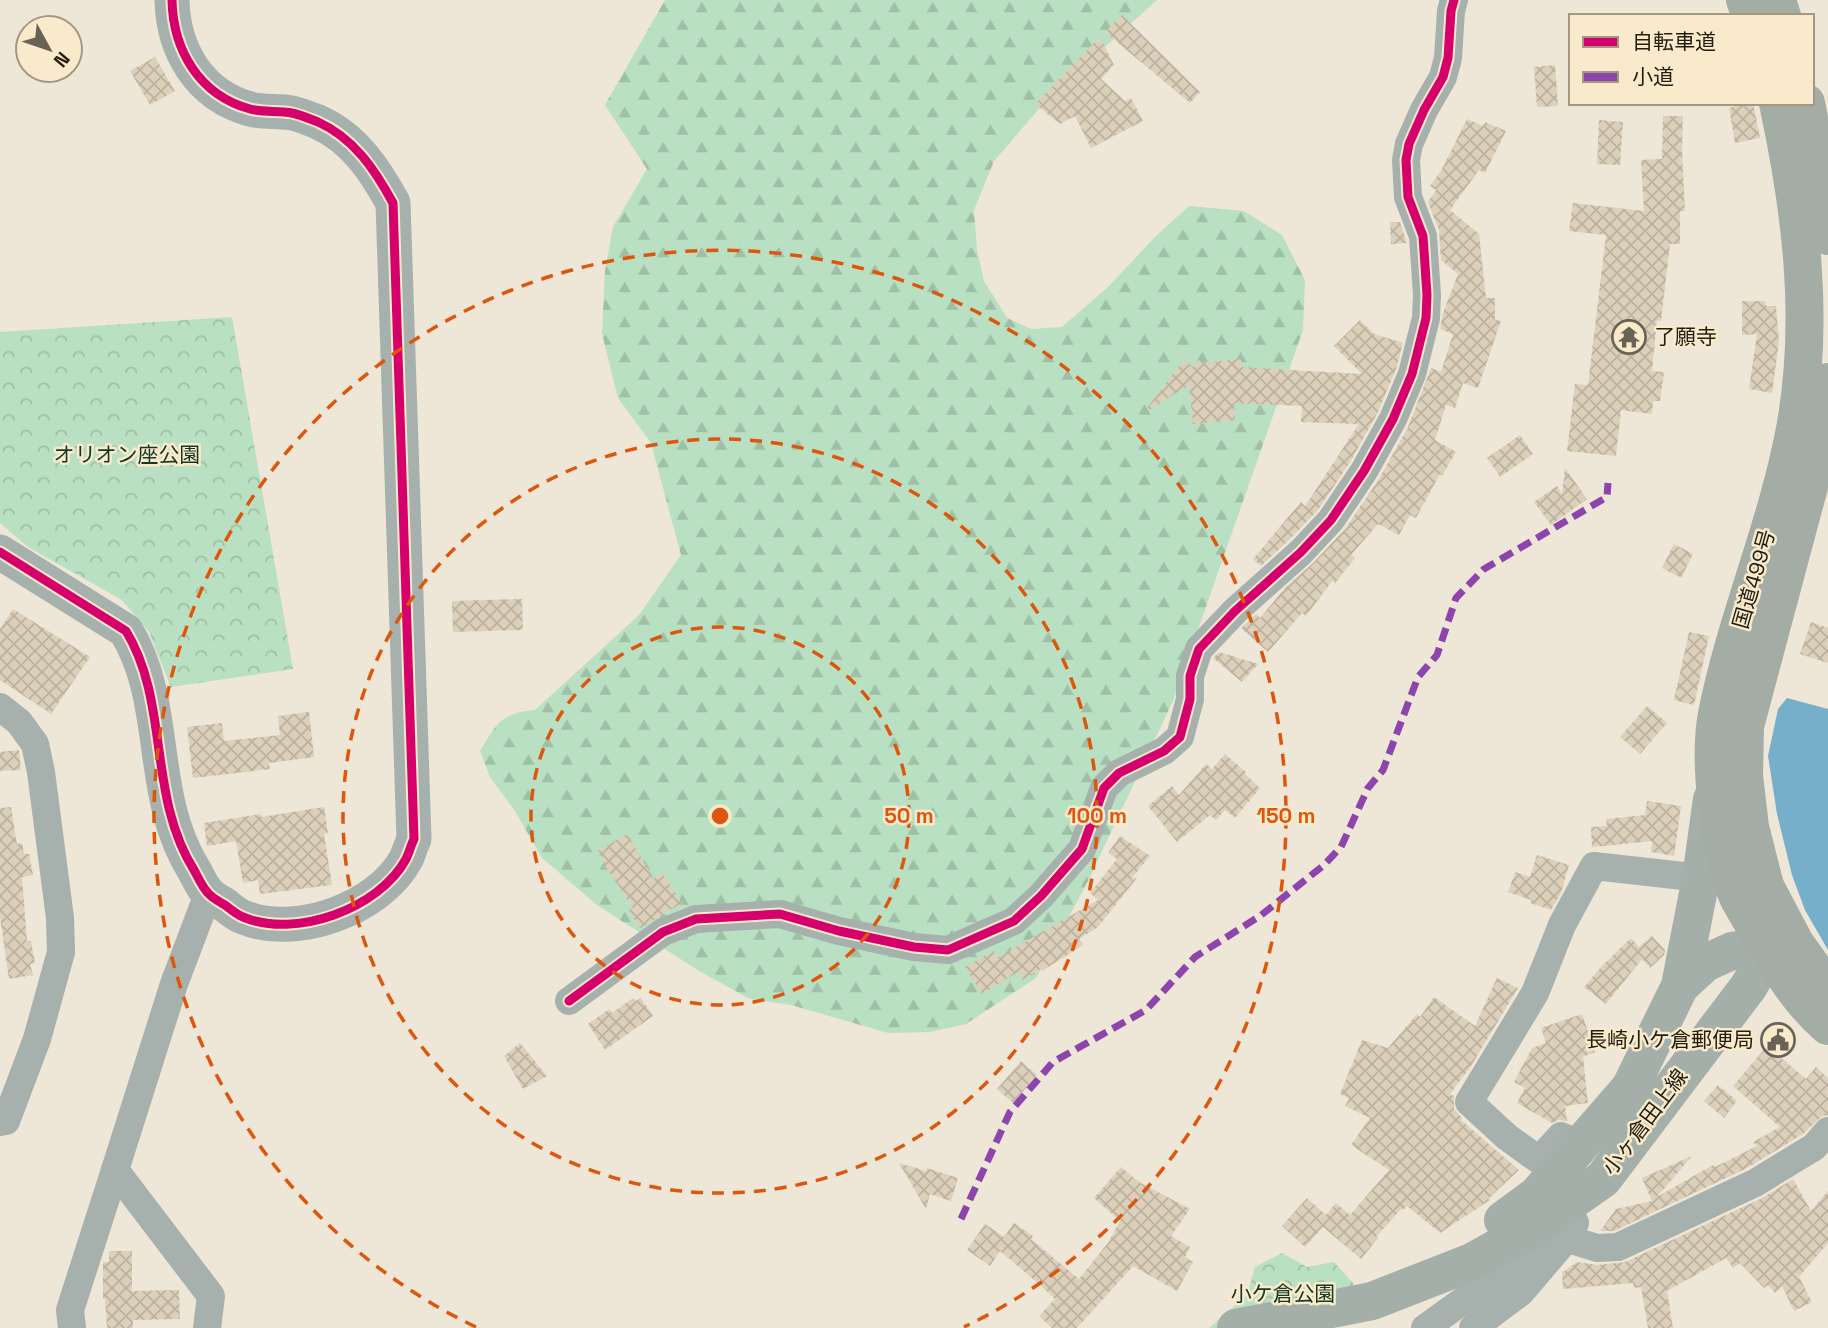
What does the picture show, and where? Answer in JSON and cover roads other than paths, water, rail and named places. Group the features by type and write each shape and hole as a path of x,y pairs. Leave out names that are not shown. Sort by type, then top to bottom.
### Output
{"highway":[{"name":"国道499号","path":"1765,886 1750,827 1745,789 1745,726 1809,464 1795,428 1806,334 1804,289 1795,187 1778,105"},
{"path":"1806,105 1825,203 1828,236"},
{"name":"国道499号","path":"1828,382 1822,435 1717,717 1714,785 1723,842 1738,895 1784,949 1828,989"},
{"name":"国道499号","path":"1784,949 1811,1012 1828,1026"}],"main road":[{"name":"小ヶ倉田上線","path":"1388,1295 1463,1250 1537,1195 1630,1088 1680,986 1701,878 1714,785"},
{"name":"小ヶ倉田上線","path":"1765,886 1770,927 1784,949"},
{"name":"小ヶ倉田上線","path":"1680,986 1705,963 1732,951 1784,949"},
{"name":"小ヶ倉田上線","path":"1236,1328 1388,1295 1484,1255 1532,1229 1603,1179 1749,986 1760,967 1784,949"}],"street":[{"path":"0,552 126,631 139,652 147,677 167,806 185,856 208,894 242,917 275,925 305,924 340,914 380,890 406,860 414,839 412,734 393,203 374,168 348,141 320,123 292,113 252,110 225,100 197,77 183,55 173,22 172,0"},
{"path":"569,1001 663,932 696,919 780,914 839,931 914,947 948,950 1014,921 1041,896 1082,849 1104,788 1119,773 1164,751 1180,737 1190,699 1190,676 1199,649 1331,520 1364,471 1393,419 1412,374 1426,307 1423,236 1408,197 1406,160 1409,144 1424,110 1443,77 1448,58 1454,0"},
{"path":"0,707 19,722 35,744 61,918 61,952 37,1040 6,1121 0,1122"},
{"path":"1582,1145 1560,1136 1539,1160 1507,1137 1469,1102 1535,993 1562,925 1594,866 1701,878"},
{"path":"72,1328 70,1310 174,984 208,894"},
{"path":"1425,1328 1503,1272 1564,1241 1597,1248 1618,1247 1755,1183 1814,1147 1828,1131"},
{"path":"115,1170 211,1296 207,1328"},
{"path":"1473,1328 1521,1292 1564,1241 1603,1179"},
{"path":"1388,1295 1417,1328"}],"water":[{"path":"1787,698 1828,709 1828,950 1805,910 1792,875 1777,814 1768,756 1778,709"}],"place":[{"name":"了願寺","path":"1629,337"},
{"name":"長崎小ケ倉郵便局","path":"1778,1040"}],"park label":[{"name":"オリオン座公園","path":"127,455"},
{"name":"小ケ倉公園","path":"1283,1294"}]}
